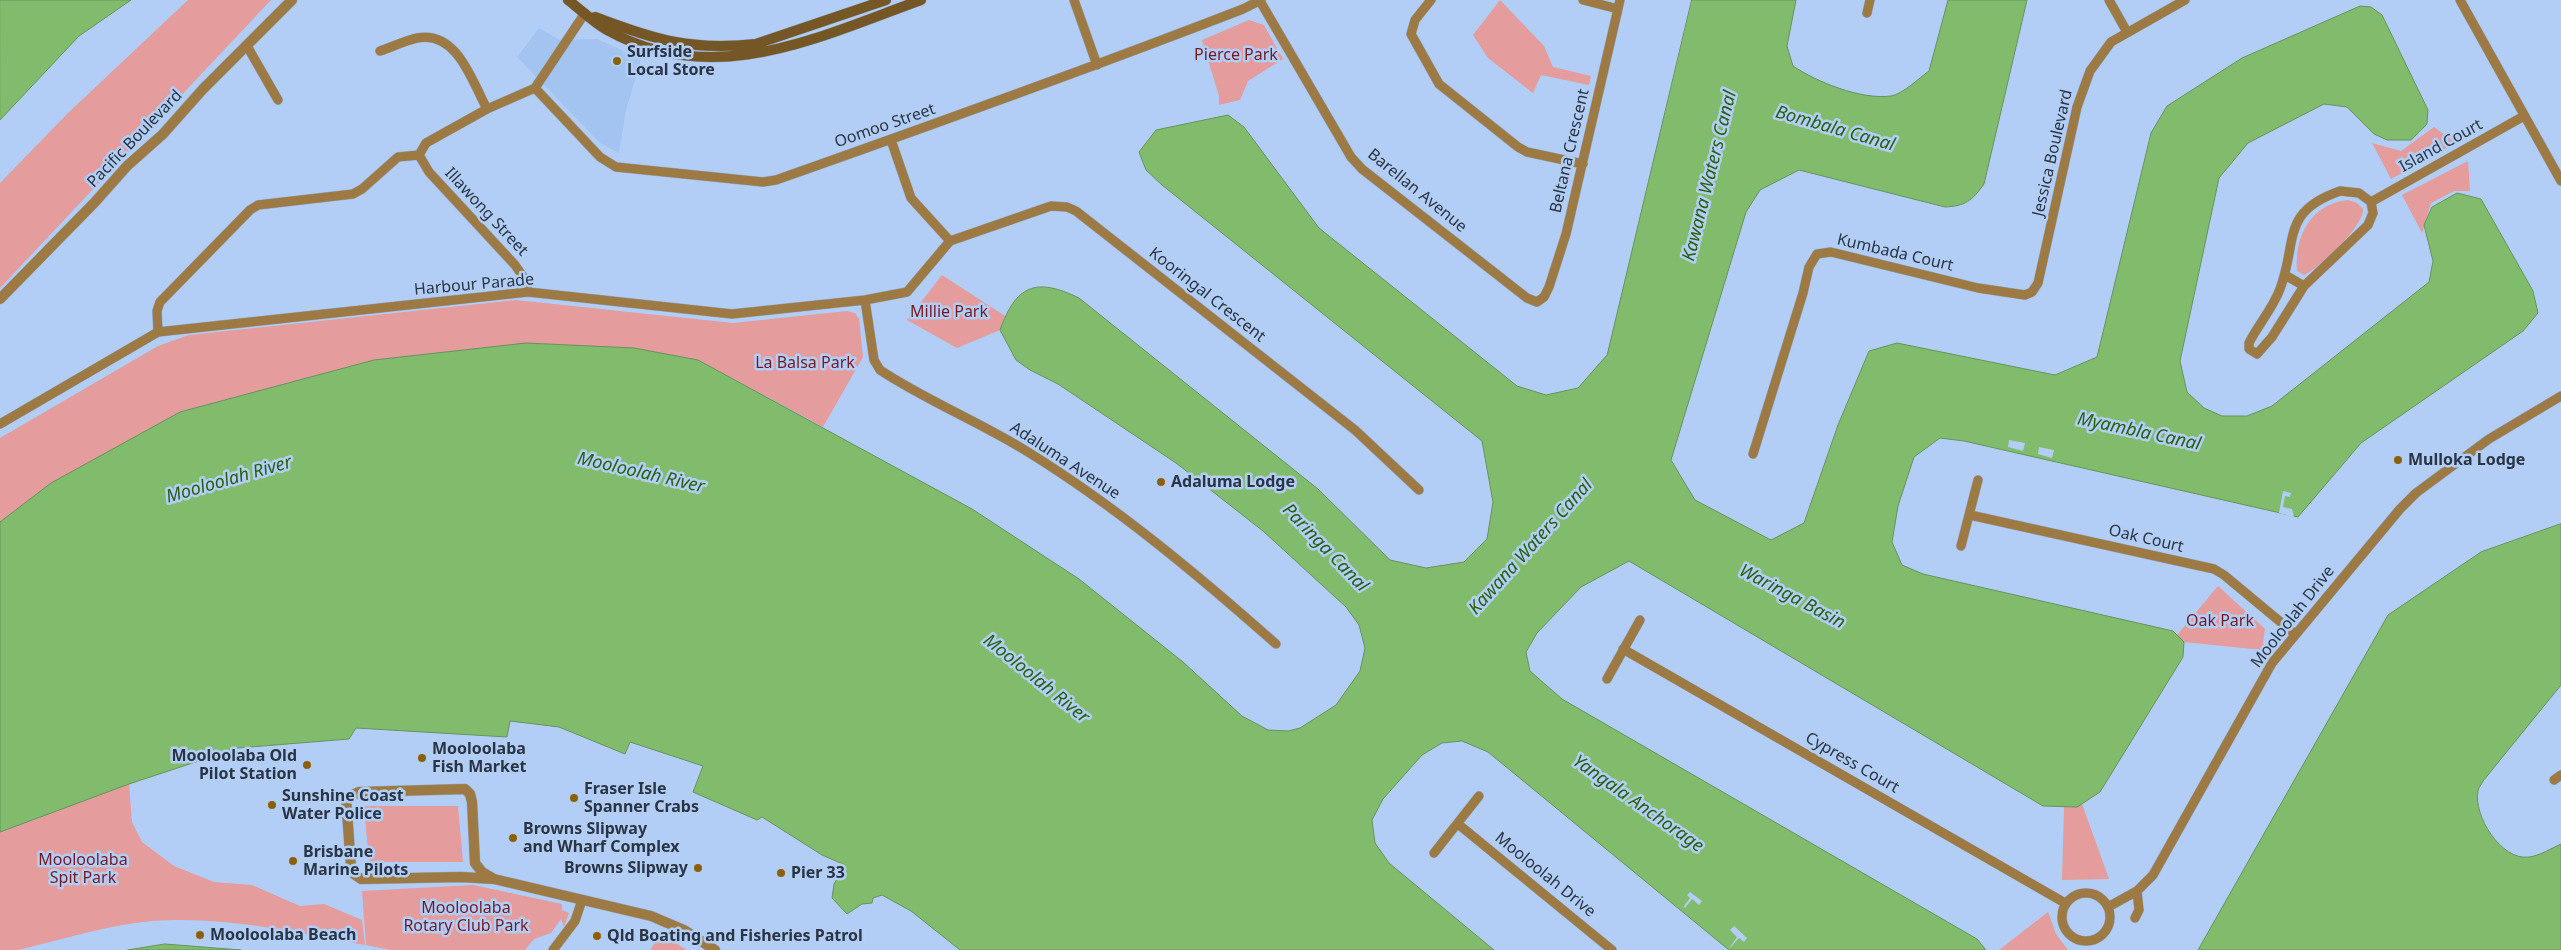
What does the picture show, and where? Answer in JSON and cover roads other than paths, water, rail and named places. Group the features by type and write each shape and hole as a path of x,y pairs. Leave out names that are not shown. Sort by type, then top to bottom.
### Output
{"main road":[{"path":"568,0 617,36 675,55 723,58 820,36 921,0"},
{"path":"757,50 886,0"}],"street":[{"name":"Pacific Boulevard","path":"0,299 95,202 127,166 163,134 203,89 292,0"},
{"path":"1074,0 1097,65"},
{"name":"Oomoo Street","path":"535,88 600,157 608,163 624,168 763,182 776,180 891,140 1097,65 1260,0"},
{"name":"Barellan Avenue","path":"1260,0 1351,157 1362,169 1527,298 1537,302"},
{"path":"1431,0 1415,20 1411,34 1439,84 1518,147 1527,152 1582,164"},
{"path":"1583,0 1619,4"},
{"path":"1867,13 1870,0"},
{"path":"2109,0 2127,32"},
{"name":"Jessica Boulevard","path":"2025,295 2032,292 2038,283 2077,106 2090,71 2111,42 2185,0"},
{"path":"2460,0 2561,182"},
{"name":"Beltana Crescent","path":"1537,302 1544,297 1549,287 1566,234 1619,4"},
{"path":"158,332 157,311 160,302 258,204 353,194 362,189 398,157 419,155 426,143 487,109 535,88 585,14"},
{"path":"380,50 417,38 435,38 449,44 456,52 487,109"},
{"path":"247,46 278,100"},
{"name":"Island Court","path":"2371,202 2524,116"},
{"path":"891,140 912,198 950,241"},
{"name":"Illawong Street","path":"419,155 429,172 516,265 522,273 528,292"},
{"path":"2340,191 2359,193 2371,202 2373,213 2361,233 2304,286 2261,352 2257,354 2249,349 2255,332 2279,292 2285,275 2296,222 2315,201 2340,191"},
{"name":"Kooringal Crescent","path":"950,241 1051,206 1067,207 1076,211 1355,430 1419,490"},
{"name":"Harbour Parade","path":"0,424 158,332 528,292 732,314 865,300 906,292 950,241"},
{"name":"Kumbada Court","path":"1753,454 1809,267 1817,254 1830,252 1978,288 2025,295"},
{"path":"2285,275 2304,286"},
{"name":"Adaluma Avenue","path":"865,300 874,360 880,370 1028,452 1128,520 1224,598 1276,644"},
{"path":"2558,397 2561,407"},
{"name":"Mooloolah Drive","path":"2108,906 2137,891 2153,875 2272,663 2416,493 2509,426 2558,397"},
{"path":"1961,546 1978,480"},
{"name":"Oak Court","path":"1970,515 2214,570 2224,575 2295,634"},
{"path":"1607,679 1640,620"},
{"name":"Cypress Court","path":"1623,649 2065,903"},
{"path":"461,877 470,871 474,863 472,802 470,794 465,789 358,792 346,798 351,867 357,877 366,880 461,877 494,880 659,919 715,950"},
{"path":"1434,853 1479,796"},
{"name":"Mooloolah Drive","path":"1458,824 1612,950"},
{"path":"474,863 482,872 494,880"},
{"path":"2135,918 2139,910 2137,891"},
{"path":"2088,893 2103,900 2108,906 2110,915 2106,931 2100,937 2083,945 2064,926 2062,918 2065,903 2080,894 2088,893"},
{"path":"552,950 575,921 582,900"}],"water":[{"path":"0,0 131,0 79,36 0,120"},
{"path":"1692,0 1796,0 1787,46 1793,66 1827,84 1879,97 1896,95 1929,71 1948,0 2027,0 1984,184 1968,202 1945,207 1799,170 1760,190 1746,212 1671,460 1695,500 1771,540 1804,523 1838,425 1869,351 1897,343 2055,375 2097,357 2151,133 2167,106 2242,58 2360,6 2371,7 2382,15 2428,110 2427,124 2411,140 2387,140 2374,134 2347,107 2324,104 2248,143 2219,178 2180,361 2187,392 2204,408 2222,416 2247,416 2272,406 2429,282 2433,261 2424,225 2432,207 2457,193 2481,199 2533,291 2538,313 2523,331 2361,443 2298,517 1964,441 1940,438 1914,457 1898,506 1892,542 1902,565 1923,574 2173,631 2184,642 2183,657 2100,792 2077,807 2043,806 1629,561 1581,587 1537,633 1526,652 1530,671 1562,699 1977,939 1986,950 1729,950 1488,752 1462,741 1442,743 1422,755 1383,799 1372,820 1375,843 1389,863 1494,950 960,950 911,911 882,895 873,898 872,903 862,904 847,914 832,898 834,884 845,865 822,855 762,817 757,820 693,792 703,766 630,742 625,754 559,727 510,721 507,737 356,728 349,739 238,748 129,784 0,832 0,522 51,483 180,412 374,360 526,343 634,348 698,360 972,509 1079,579 1183,662 1242,716 1268,730 1288,731 1300,728 1336,705 1360,671 1365,648 1359,625 1346,607 1263,531 1176,463 1058,384 1030,370 1016,360 1000,330 1006,315 1013,303 1029,289 1039,287 1051,288 1079,298 1318,489 1390,560 1426,568 1464,562 1487,539 1493,502 1482,441 1162,185 1146,170 1139,152 1156,130 1228,115 1244,127 1319,228 1517,386 1546,395 1578,388 1607,355"},
{"path":"2561,524 2561,685 2483,781 2478,790 2478,801 2480,812 2491,834 2509,852 2529,857 2541,854 2561,844 2561,950 2198,950 2388,615 2481,552"},
{"path":"165,944 241,950 128,950"}],"place":[{"name":"Surfside Local Store","path":"617,61"},
{"name":"Mulloka Lodge","path":"2398,460"},
{"name":"Adaluma Lodge","path":"1161,482"},
{"name":"Mooloolaba Fish Market","path":"422,758"},
{"name":"Mooloolaba Old Pilot Station","path":"307,765"},
{"name":"Fraser Isle Spanner Crabs","path":"574,798"},
{"name":"Sunshine Coast Water Police","path":"272,805"},
{"name":"Browns Slipway and Wharf Complex","path":"513,838"},
{"name":"Brisbane Marine Pilots","path":"293,861"},
{"name":"Browns Slipway","path":"698,868"},
{"name":"Pier 33","path":"781,873"},
{"name":"Mooloolaba Beach","path":"200,935"},
{"name":"Qld Boating and Fisheries Patrol","path":"597,936"}],"park label":[{"name":"Pierce Park","path":"1236,55"},
{"name":"Millie Park","path":"949,312"},
{"name":"La Balsa Park","path":"805,363"},
{"name":"Oak Park","path":"2220,621"},
{"name":"Mooloolaba Spit Park","path":"83,869"},
{"name":"Mooloolaba Rotary Club Park","path":"466,917"}],"water label":[{"name":"Bombala Canal","path":"1835,129"},
{"name":"Kawana Waters Canal","path":"1710,176"},
{"name":"Myambla Canal","path":"2139,432"},
{"name":"Mooloolah River","path":"641,473"},
{"name":"Mooloolah River","path":"229,480"},
{"name":"Kawana Waters Canal","path":"1531,547"},
{"name":"Paringa Canal","path":"1325,548"},
{"name":"Waringa Basin","path":"1792,597"},
{"name":"Mooloolah River","path":"1036,679"},
{"name":"Yangala Anchorage","path":"1638,804"}]}
